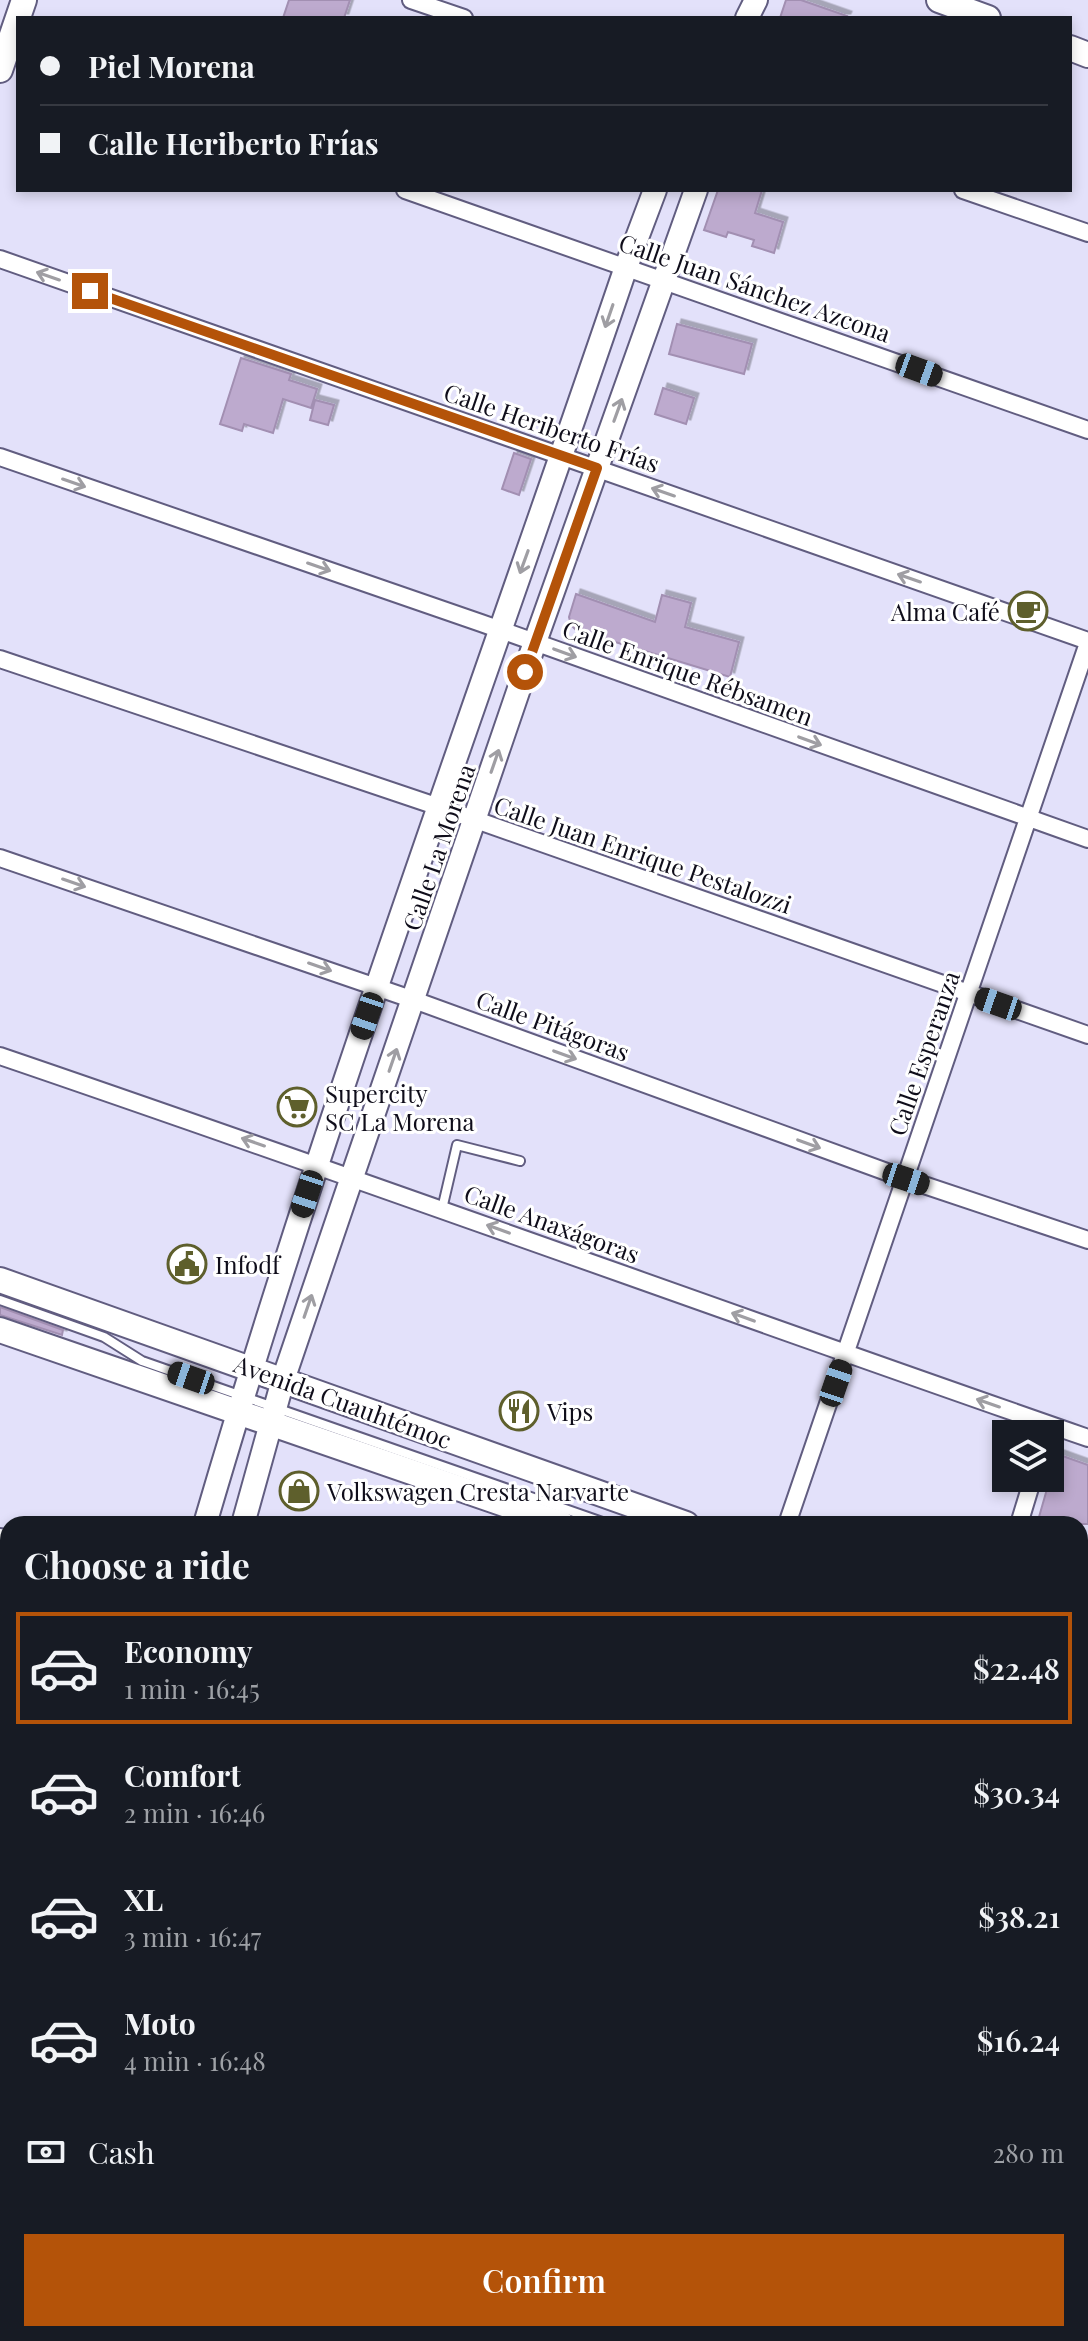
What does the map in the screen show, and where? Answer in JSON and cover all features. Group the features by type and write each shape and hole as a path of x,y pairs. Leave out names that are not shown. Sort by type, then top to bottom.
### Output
{"main road":[{"path":"939,0 983,16"},
{"path":"6,56 16,25"},
{"name":"Avenida Cuauhtémoc","path":"0,1280 664,1516"},
{"name":"Avenida Cuauhtémoc","path":"0,1330 273,1415 541,1516"}],"street":[{"path":"411,0 458,16"},
{"name":"Calle Juan Sánchez Azcona","path":"411,192 1088,430"},
{"name":"Calle La Morena","path":"207,1516 317,1164 654,192"},
{"name":"Calle La Morena","path":"245,1516 283,1380 352,1177 535,642 695,192"},
{"path":"969,192 1088,233"},
{"name":"Calle Heriberto Frías","path":"0,259 1088,642"},
{"name":"Calle Enrique Rébsamen","path":"0,457 535,642 1088,839"},
{"name":"Calle Esperanza","path":"790,1516 1088,642"},
{"name":"Calle Juan Enrique Pestalozzi","path":"0,659 439,807 1088,1035"},
{"name":"Calle Pitágoras","path":"0,858 377,987 906,1179 1088,1240"},
{"name":"Calle Anaxágoras","path":"0,1056 317,1164 1024,1420"},
{"name":"Calle Anaxágoras","path":"1064,1433 1088,1438"},
{"path":"1021,1516 1029,1492"}],"lane":[{"path":"442,1209 457,1145 520,1161"},
{"name":"Avenida Cuauhtémoc","path":"0,1300 104,1337 142,1361 240,1404"},
{"name":"Avenida Cuauhtémoc","path":"0,1322 98,1357 142,1361"},
{"name":"Avenida Cuauhtémoc","path":"273,1415 583,1516"}],"building":[{"path":"289,0 350,0 345,16 284,16"},
{"path":"786,0 801,0 847,16 781,16"},
{"path":"717,192 761,192 755,213 783,222 774,253 752,246 754,240 728,232 726,237 704,230"},
{"path":"677,324 752,344 744,374 669,354"},
{"path":"241,358 291,374 289,380 317,389 311,408 283,399 273,433 244,424 242,431 220,424"},
{"path":"663,388 694,398 686,424 655,414"},
{"path":"315,400 334,405 328,425 310,420"},
{"path":"514,453 531,459 519,495 502,489"},
{"path":"576,594 655,622 662,595 691,603 685,627 739,642 730,677 576,630 569,617"},
{"path":"0,1307 63,1330 62,1335 0,1315"},
{"path":"1064,1456 1088,1465 1088,1516 1039,1516 1046,1492 1064,1492"}],"place":[{"name":"Alma Café","path":"1028,611"},
{"name":"Supercity SC La Morena","path":"297,1107"},
{"name":"Infodf","path":"187,1264"},
{"name":"Vips","path":"519,1411"},
{"name":"Volkswagen Cresta Narvarte","path":"299,1491"}],"route":[{"path":"90,291 597,468 525,672"}]}
